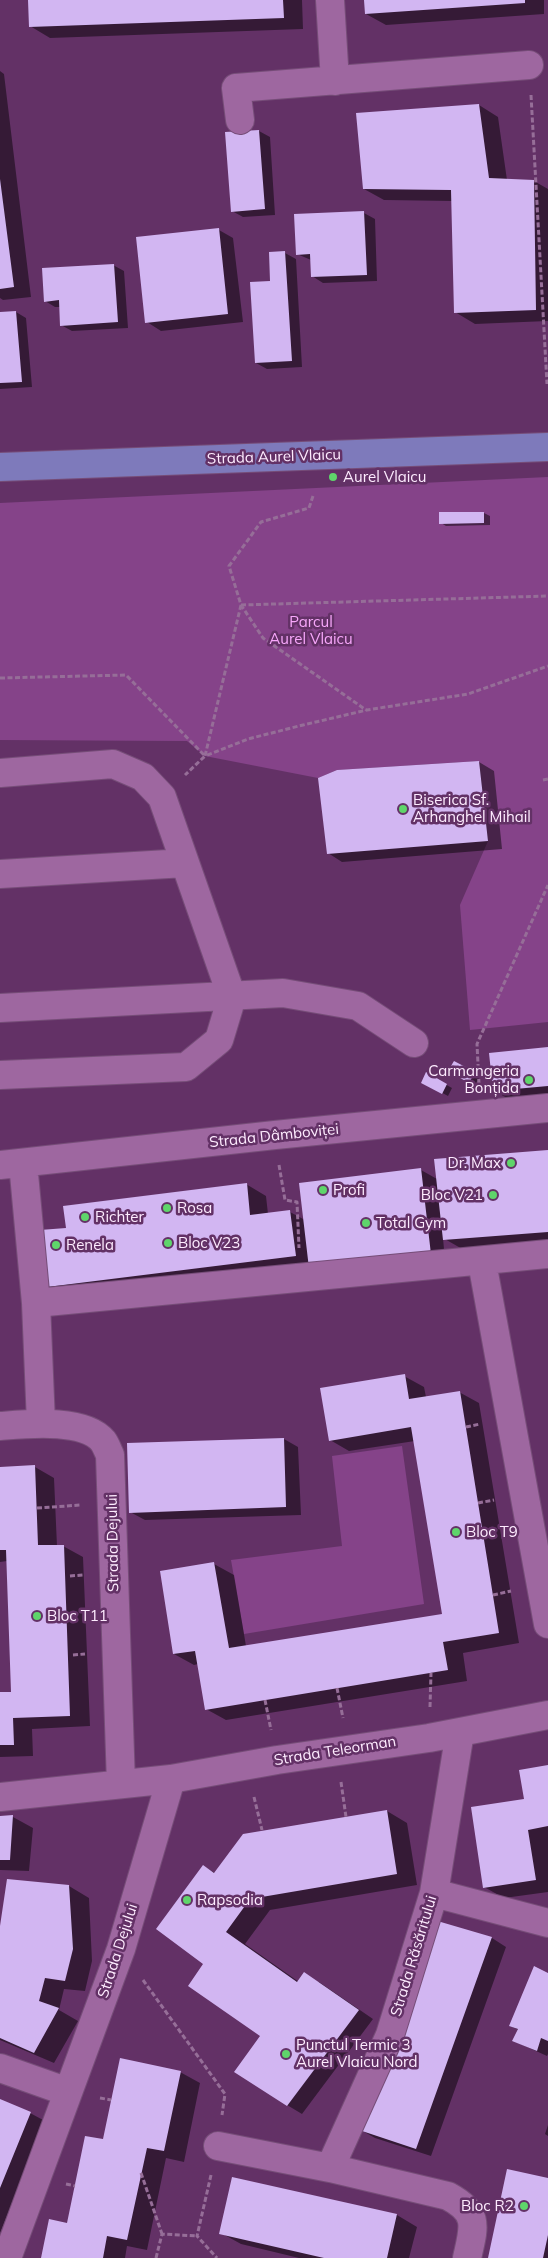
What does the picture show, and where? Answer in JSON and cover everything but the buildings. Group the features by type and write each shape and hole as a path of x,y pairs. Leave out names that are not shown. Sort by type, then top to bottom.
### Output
{"main road":[{"name":"Strada Aurel Vlaicu","path":"0,467 548,446"}],"street":[{"path":"330,0 335,81"},
{"path":"240,120 236,88 529,65"},
{"path":"0,773 113,764 143,777 162,797 232,997 219,1040 186,1067 0,1075"},
{"path":"0,874 185,863"},
{"path":"0,1008 283,993 358,1006 414,1043"},
{"name":"Strada Dâmboviței","path":"11,1164 274,1135 548,1108"},
{"path":"11,1164 36,1303 41,1424"},
{"path":"36,1303 482,1262 548,1254"},
{"path":"482,1262 548,1624"},
{"name":"Strada Dejului","path":"0,1426 41,1424 78,1428 93,1433 104,1441 110,1455 122,1784"},
{"name":"Strada Teleorman","path":"0,1797 171,1779 287,1758 460,1732 548,1715"},
{"name":"Strada Răsăritului","path":"330,2168 390,2035 434,1893 460,1732"},
{"name":"Strada Dejului","path":"7,2258 121,1949 171,1779"},
{"path":"434,1893 548,1923"},
{"path":"0,2068 68,2092"},
{"path":"218,2146 330,2168 448,2196 458,2201 472,2217 474,2227 467,2258"}],"path":[{"path":"529,65 547,384"},
{"path":"314,496 309,508 261,522 229,566 241,605 262,638 367,710"},
{"path":"241,605 548,596"},
{"path":"205,756 241,605"},
{"path":"205,756 248,739 367,710 468,694 548,666"},
{"path":"0,678 126,675 205,756"},
{"path":"543,780 548,779"},
{"path":"481,1114 477,1044 548,885"},
{"path":"274,1135 285,1200 297,1202 301,1278"},
{"path":"37,1508 111,1503"},
{"path":"121,1949 224,2094 218,2146 197,2236"},
{"path":"142,2173 162,2234 156,2258"},
{"path":"162,2234 197,2236 217,2258"}],"green space":[{"name":"Parcul Aurel Vlaicu","path":"548,477 548,1022 470,1030 460,905 488,841 479,761 337,770 318,778 205,756 187,741 0,740 0,503"},
{"path":"402,1446 424,1604 244,1634 231,1560 342,1546 332,1456"}],"place":[{"name":"Aurel Vlaicu","path":"333,477"},
{"name":"Biserica Sf. Arhanghel Mihail","path":"403,809"},
{"name":"Carmangeria Bonțida","path":"529,1080"},
{"name":"Dr. Max","path":"511,1163"},
{"name":"Profi","path":"323,1190"},
{"name":"Bloc V21","path":"493,1195"},
{"name":"Rosa","path":"167,1208"},
{"name":"Richter","path":"85,1217"},
{"name":"Total Gym","path":"366,1223"},
{"name":"Bloc V23","path":"168,1243"},
{"name":"Renela","path":"56,1245"},
{"name":"Bloc T9","path":"456,1532"},
{"name":"Bloc T11","path":"37,1616"},
{"name":"Rapsodia","path":"187,1900"},
{"name":"Punctul Termic 3 Aurel Vlaicu Nord","path":"286,2054"},
{"name":"Bloc R2","path":"524,2206"}]}
